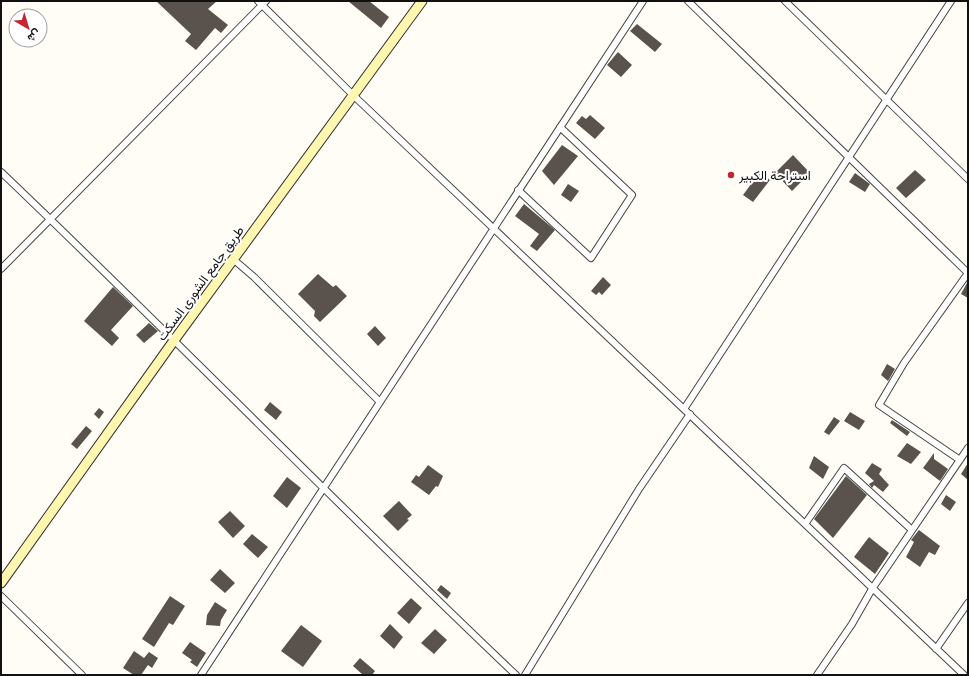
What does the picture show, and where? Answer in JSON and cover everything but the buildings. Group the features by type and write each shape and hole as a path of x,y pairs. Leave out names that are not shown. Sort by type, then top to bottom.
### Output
{"main road":[{"name":"طريق جامع الشورى السكت","path":"1,583 175,339 422,1"}],"street":[{"path":"201,675 643,1"},
{"path":"688,1 968,273 904,363 880,405 960,460"},
{"path":"785,1 968,179"},
{"path":"684,409 850,158 951,1"},
{"path":"1,269 262,2 354,96 964,675"},
{"path":"518,190 591,258 632,195 560,127"},
{"path":"1,172 175,339 324,489 516,675"},
{"path":"233,259 254,277 380,402"},
{"path":"525,675 639,489 690,414"},
{"path":"817,675 852,624 872,589 968,448"},
{"path":"805,524 844,468 912,530"},
{"path":"1,596 82,675"},
{"path":"936,649 968,603"}],"place":[{"name":"استراحة الكبير","path":"731,175"}]}
